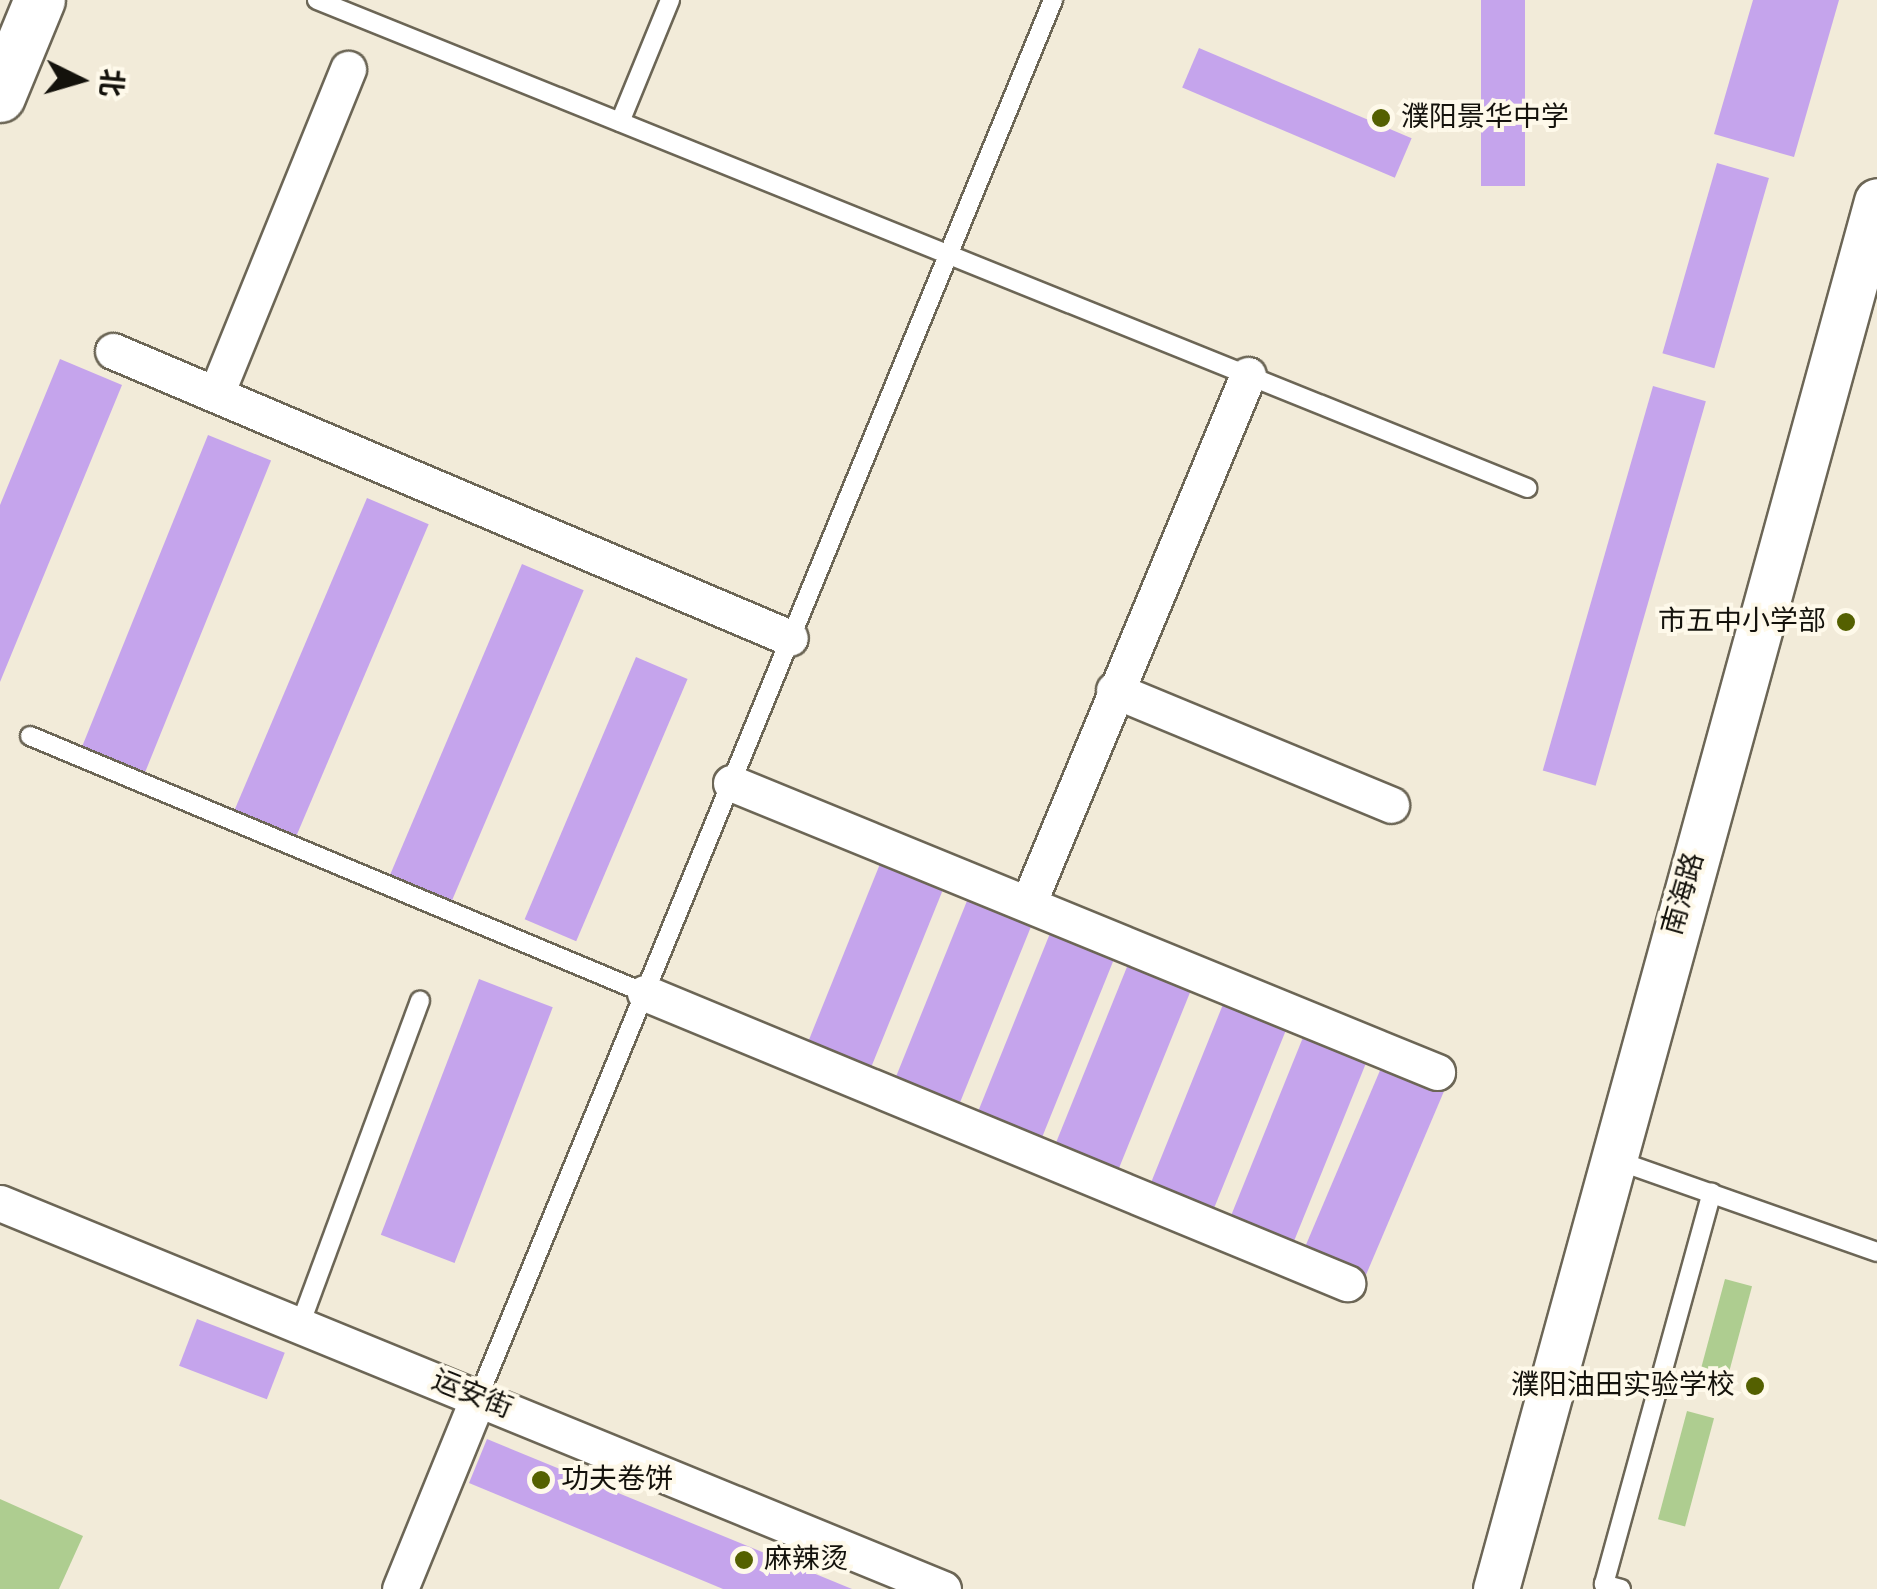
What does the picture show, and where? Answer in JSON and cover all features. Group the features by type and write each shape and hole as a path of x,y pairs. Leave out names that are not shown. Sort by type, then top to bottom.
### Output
{"main road":[{"path":"0,97 40,0"}],"street":[{"path":"216,394 348,69"},
{"name":"南海路","path":"1496,1589 1611,1158 1877,200"},
{"path":"113,351 790,638"},
{"path":"1028,904 1248,375"},
{"path":"1114,690 1391,805"},
{"path":"731,783 1437,1072"},
{"path":"645,993 1347,1282"},
{"name":"运安街","path":"0,1203 943,1589"},
{"path":"400,1589 478,1398"}],"lane":[{"path":"316,0 1527,488"},
{"path":"620,122 670,0"},
{"path":"478,1398 1053,0"},
{"path":"30,736 645,993"},
{"path":"300,1326 420,1001"},
{"path":"1611,1158 1877,1252"},
{"path":"1622,1589 1604,1584 1712,1193"}],"green space":[{"path":"1725,1279 1752,1286 1723,1394 1696,1387"},
{"path":"1687,1411 1714,1418 1685,1526 1658,1519"},
{"path":"0,1499 83,1536 59,1589 0,1589"}],"building":[{"path":"1481,0 1525,0 1525,186 1481,186"},
{"path":"1753,0 1839,0 1794,157 1714,134"},
{"path":"1199,48 1412,138 1395,178 1182,88"},
{"path":"1717,163 1769,178 1714,368 1662,353"},
{"path":"60,359 122,385 0,682 0,505"},
{"path":"1653,386 1706,401 1596,786 1543,771"},
{"path":"208,435 271,460 144,775 81,749"},
{"path":"367,498 429,524 296,836 235,810"},
{"path":"522,564 584,590 451,903 389,877"},
{"path":"636,657 688,679 576,941 525,919"},
{"path":"884,854 947,879 871,1069 808,1043"},
{"path":"971,891 1035,917 959,1106 895,1080"},
{"path":"1053,926 1117,952 1041,1141 977,1115"},
{"path":"1131,957 1194,982 1118,1172 1055,1146"},
{"path":"479,979 553,1007 455,1263 381,1235"},
{"path":"1226,997 1289,1022 1213,1211 1150,1185"},
{"path":"1306,1030 1369,1055 1293,1245 1230,1219"},
{"path":"1384,1061 1446,1087 1366,1275 1304,1249"},
{"path":"197,1319 285,1353 267,1399 179,1366"},
{"path":"487,1439 852,1589 723,1589 469,1483"}],"place":[{"name":"濮阳景华中学","path":"1381,118"},
{"name":"市五中小学部","path":"1846,622"},
{"name":"濮阳油田实验学校","path":"1755,1386"},
{"name":"功夫卷饼","path":"541,1480"},
{"name":"麻辣烫","path":"744,1560"}]}
